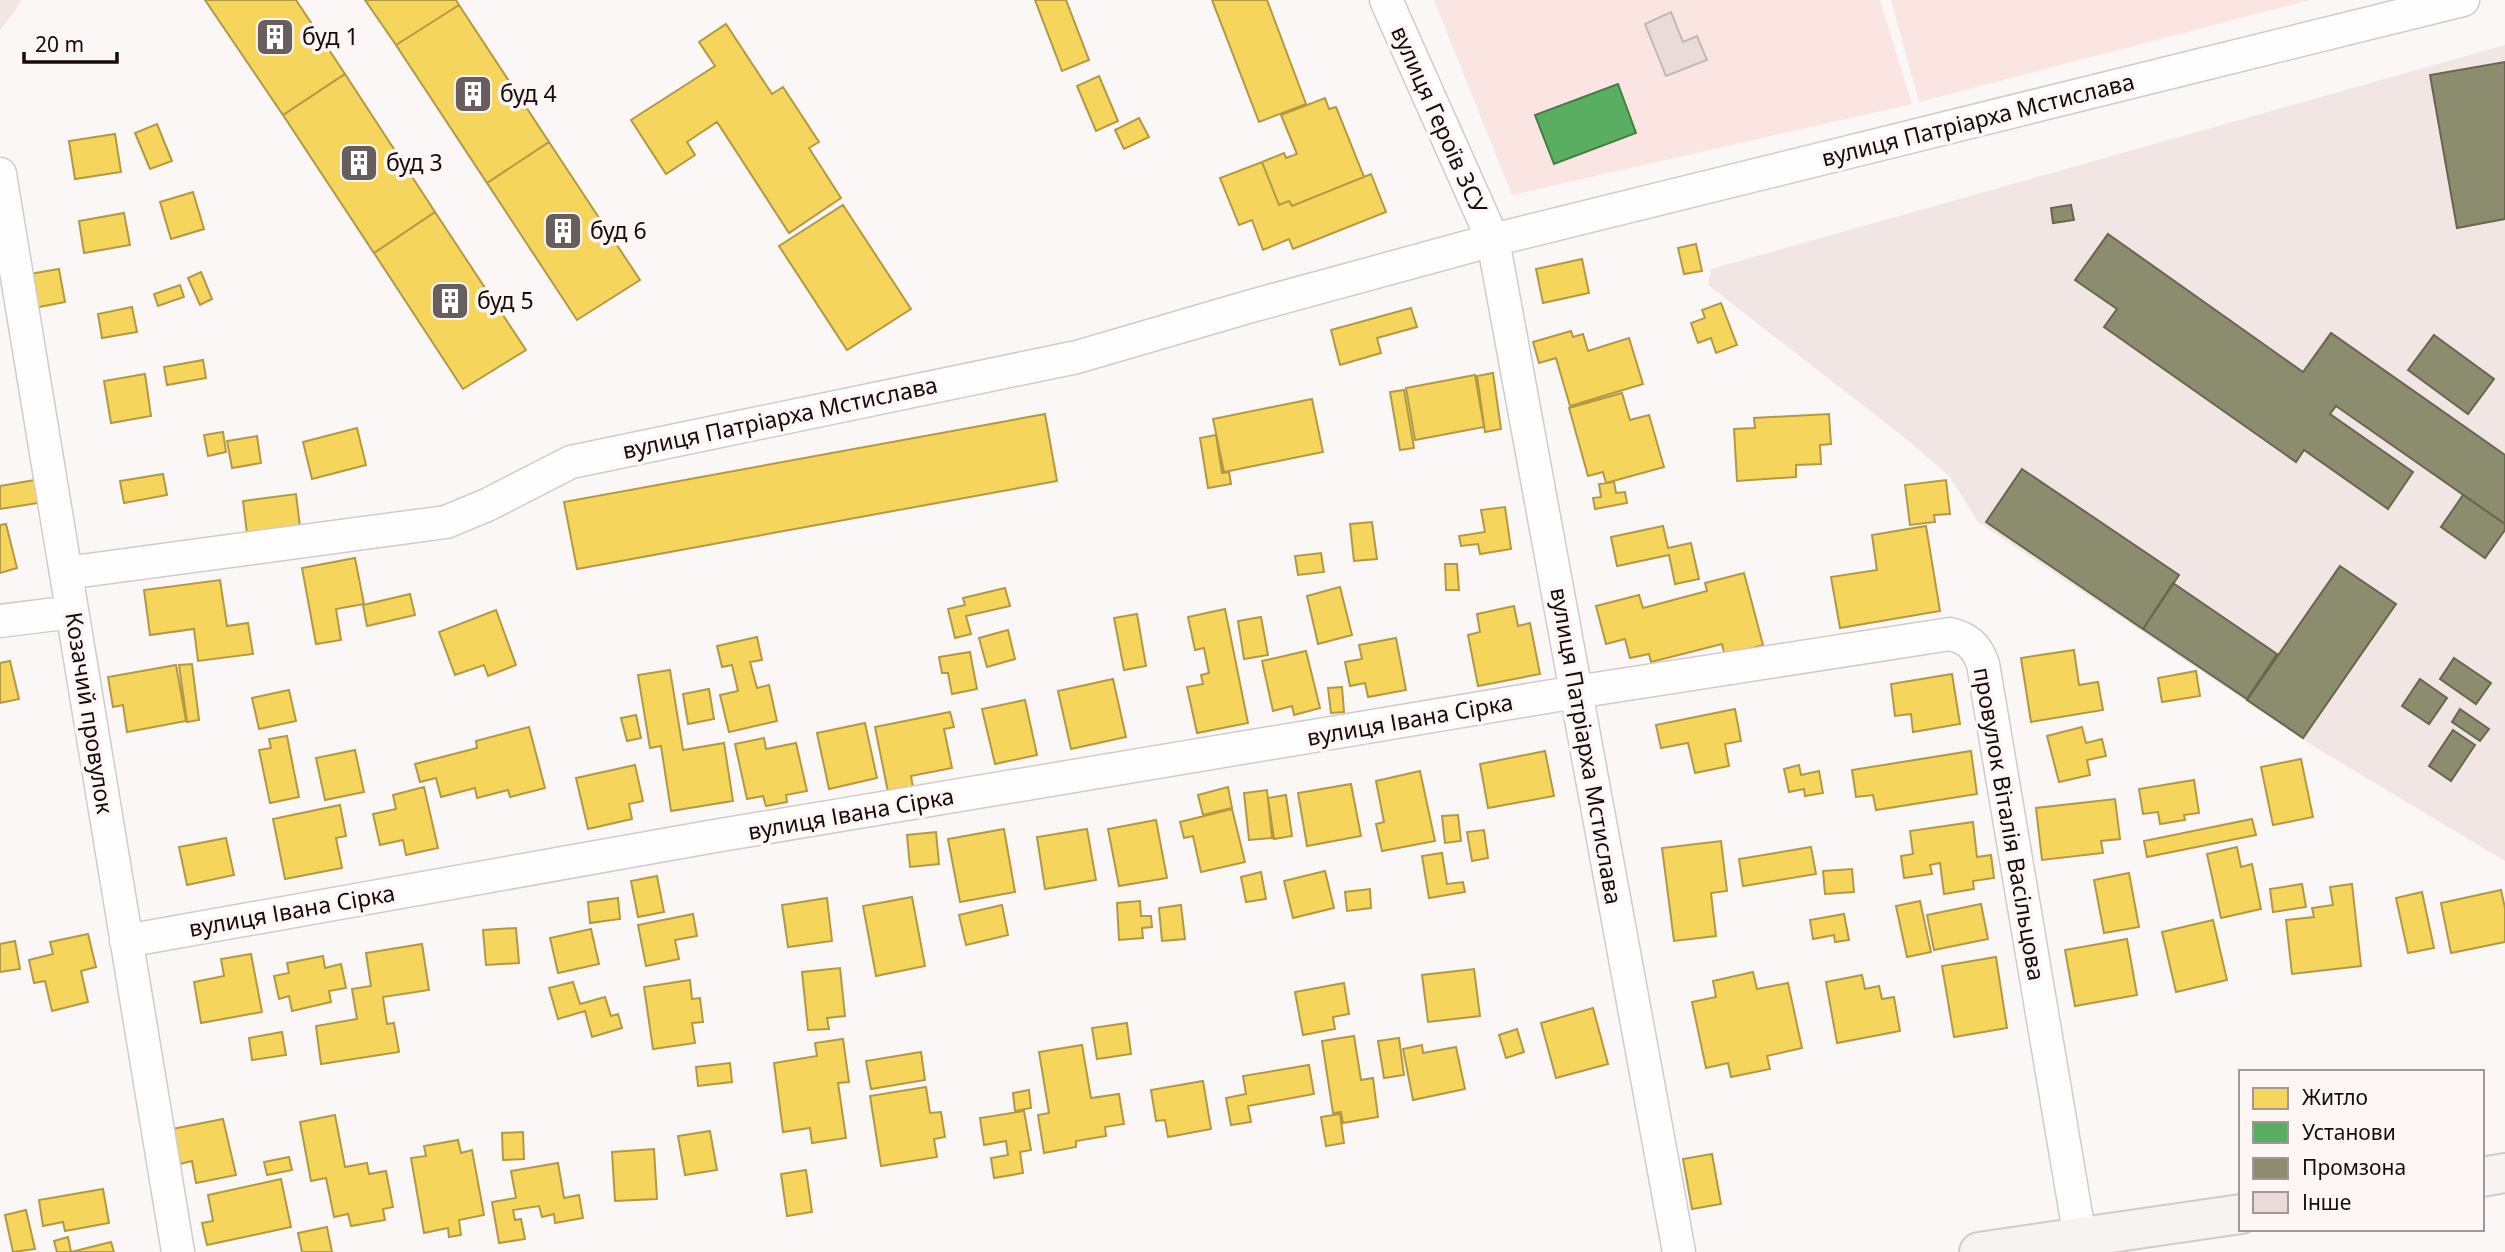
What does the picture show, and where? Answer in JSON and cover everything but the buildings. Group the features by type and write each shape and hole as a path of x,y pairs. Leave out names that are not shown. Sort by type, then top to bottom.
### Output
{"street":[{"name":"вулиця Героїв ЗСУ","path":"1385,0 1493,240"},
{"name":"вулиця Патріарха Мстислава","path":"66,573 446,522 571,462 1077,357 1493,240 2463,0"},
{"name":"Козачий провулок","path":"0,173 178,1252"},
{"name":"вулиця Патріарха Мстислава","path":"1493,240 1679,1252"},
{"path":"0,621 72,612"},
{"name":"провулок Віталія Васільцова","path":"1576,692 1940,634 1959,636 1975,647 1983,664 2080,1238"},
{"name":"вулиця Івана Сірка","path":"126,941 723,835 1576,692"},
{"path":"2484,1177 2505,1173"},
{"path":"1979,1252 2239,1214"}],"shaded area":[{"path":"0,0 22,0 0,31"},
{"path":"1434,0 1880,0 1912,104 1512,195"},
{"path":"1891,0 2310,0 1919,102"},
{"path":"2505,45 2505,861 2310,744 1978,522 1950,477 1909,441 1708,285 1711,269"}],"place":[{"name":"буд 1","path":"275,37"},
{"name":"буд 4","path":"473,94"},
{"name":"буд 3","path":"359,163"},
{"name":"буд 6","path":"563,231"},
{"name":"буд 5","path":"450,301"}]}
